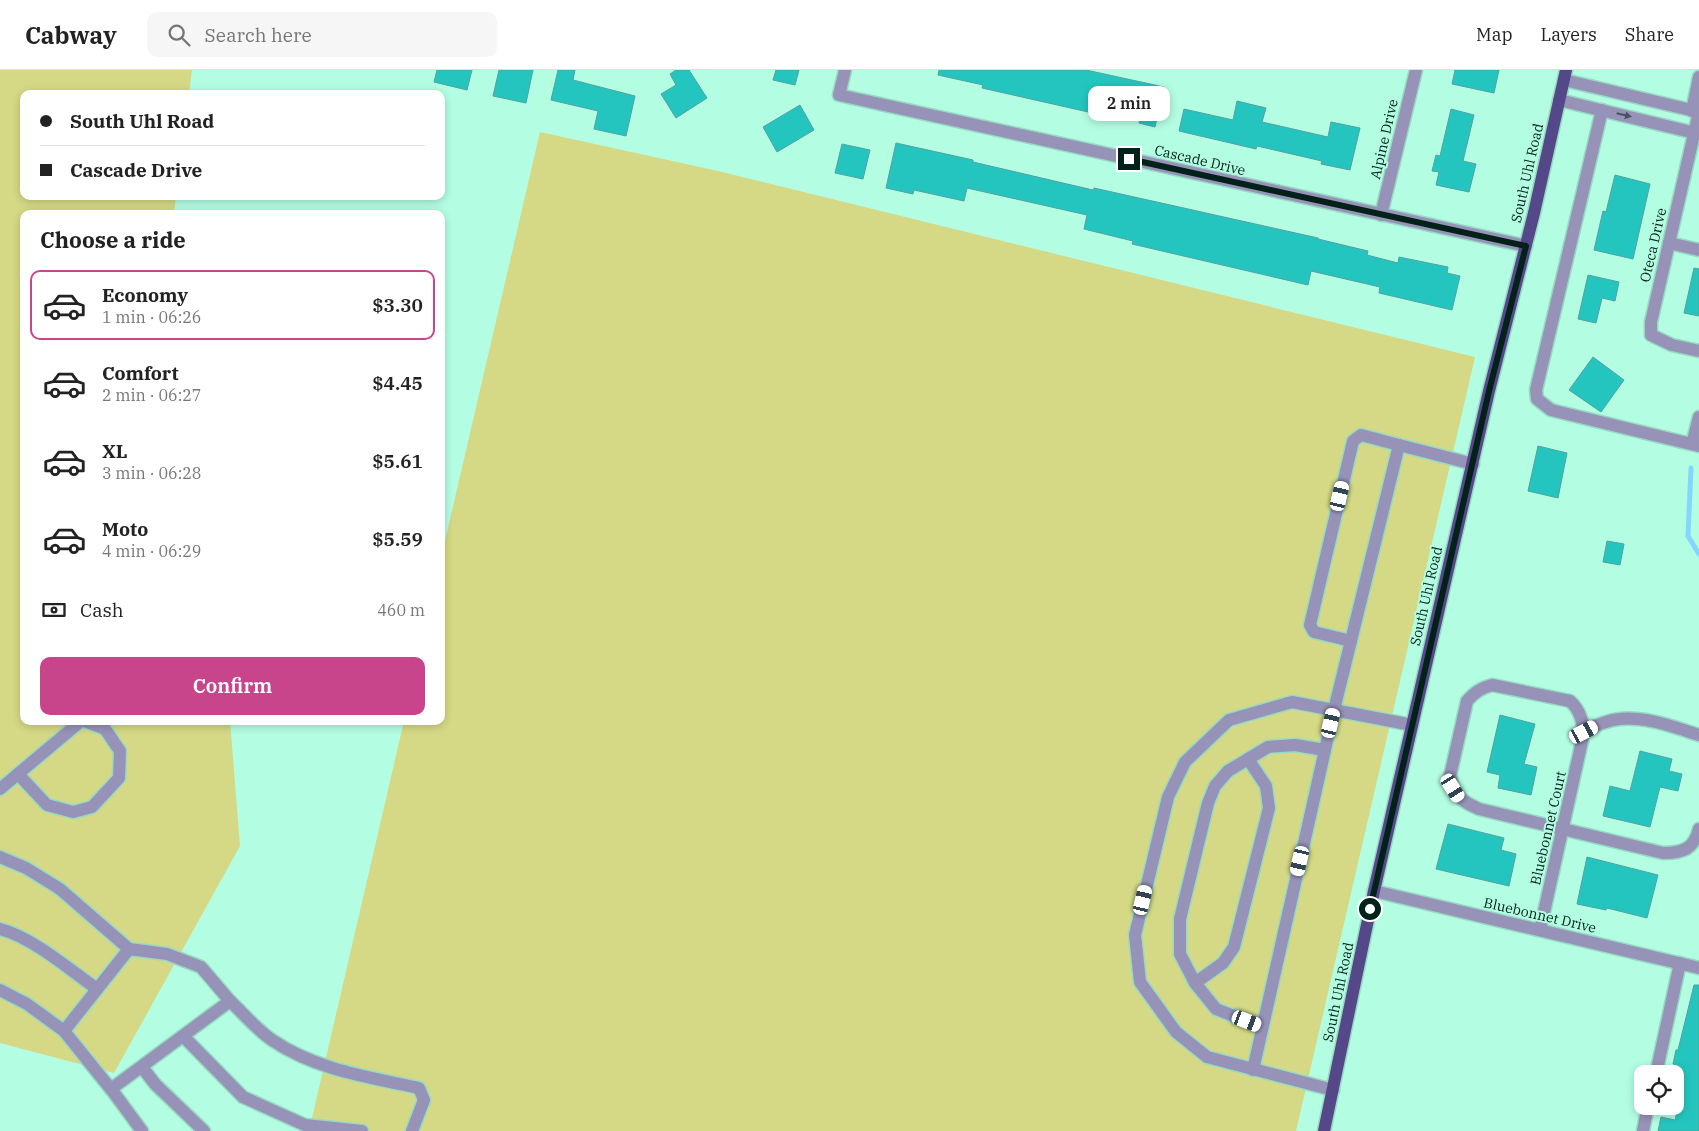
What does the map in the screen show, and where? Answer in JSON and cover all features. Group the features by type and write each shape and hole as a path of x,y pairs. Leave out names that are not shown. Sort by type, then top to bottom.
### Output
{"main road":[{"name":"South Uhl Road","path":"1324,1131 1374,891 1472,464 1526,246 1565,75"}],"street":[{"name":"Cascade Drive","path":"845,70 839,95 1526,246"},
{"name":"Alpine Drive","path":"1381,215 1416,70"},
{"path":"1565,75 1696,112"},
{"name":"Oteca Drive","path":"1699,77 1696,112 1697,133 1651,322 1652,335 1672,345 1699,351"},
{"path":"1559,100 1697,133"},
{"path":"1602,110 1536,390 1537,399 1551,410 1696,445 1699,417"},
{"path":"1669,244 1699,250"},
{"path":"1351,641 1314,632 1310,625 1353,442 1361,434 1472,464"},
{"path":"1253,1070 1334,710 1399,445"},
{"path":"1699,735 1647,720 1622,719 1606,722 1584,732 1577,708 1570,701 1492,686 1474,692 1467,701 1450,776 1458,797 1479,809 1663,853 1678,853 1690,847 1696,839 1699,829"},
{"path":"1333,1090 1207,1057 1176,1032 1140,982 1135,935 1168,797 1185,762 1229,720 1292,702 1412,725"},
{"path":"0,789 77,725"},
{"path":"18,774 47,805 72,812 92,807 119,778 120,751 106,729 94,725"},
{"name":"Bluebonnet Court","path":"1540,930 1584,732"},
{"path":"1262,1027 1216,1009 1195,983 1180,954 1180,920 1208,803 1214,786 1228,771 1268,747 1295,745 1325,750"},
{"path":"1195,983 1223,964 1234,947 1269,808 1266,786 1248,759"},
{"path":"0,857 26,868 60,889 129,949 168,954 200,968 230,1001 272,1040 312,1062 353,1074 419,1088 424,1100 412,1131"},
{"name":"Bluebonnet Drive","path":"1374,891 1699,968"},
{"path":"0,930 10,932 44,951 97,990"},
{"path":"64,1031 129,949"},
{"path":"1658,1065 1680,963"},
{"path":"0,990 27,1004 64,1031 142,1131"},
{"path":"111,1090 230,1001"},
{"path":"183,1036 243,1097 305,1124 362,1131"},
{"path":"142,1067 155,1084 204,1131"},
{"path":"1643,1131 1646,1115"}],"green space":[{"path":"0,70 192,70 190,90 20,90 20,200 176,200 174,210 20,210 20,725 230,725 240,846 114,1073 0,1043"},
{"path":"540,132 718,171 1475,357 1296,1131 309,1131 403,725 445,725 445,541"}],"building":[{"path":"437,70 472,70 467,90 434,82"},
{"path":"499,70 533,70 526,103 493,96"},
{"path":"558,70 575,70 573,80 635,96 626,136 594,129 598,111 551,100"},
{"path":"676,70 689,70 707,98 676,118 661,94 676,85 670,74"},
{"path":"776,70 799,70 795,85 773,80"},
{"path":"939,70 1086,70 1164,87 1155,127 1139,123 1141,116 1098,107 1097,114 982,88 983,85 938,75"},
{"path":"1455,70 1499,70 1494,93 1452,84"},
{"path":"1237,101 1266,108 1262,122 1328,137 1331,122 1360,128 1350,170 1321,164 1322,161 1257,146 1256,149 1179,131 1184,109 1233,120"},
{"path":"800,105 814,130 777,152 763,127"},
{"path":"1451,109 1474,115 1463,161 1476,164 1469,192 1436,185 1439,172 1432,171 1436,155 1440,156"},
{"path":"896,143 1093,190 1094,188 1318,238 1368,251 1367,255 1398,263 1399,257 1448,267 1447,273 1460,276 1452,310 1379,293 1380,287 1311,271 1308,285 1132,244 1133,241 1084,229 1087,215 967,188 964,201 914,190 913,194 886,188"},
{"path":"842,144 870,150 863,179 835,173"},
{"path":"1615,175 1650,184 1633,259 1594,250 1603,211 1606,212"},
{"path":"1694,268 1699,269 1699,316 1684,313"},
{"path":"1588,275 1619,282 1615,301 1602,298 1596,323 1578,319"},
{"path":"1593,357 1624,380 1601,412 1569,390"},
{"path":"1538,446 1567,453 1558,498 1528,491"},
{"path":"1607,541 1624,544 1620,565 1603,562"},
{"path":"1500,715 1535,724 1524,764 1537,767 1531,795 1498,788 1500,775 1487,772"},
{"path":"1640,751 1672,759 1669,771 1682,774 1678,791 1660,787 1650,827 1603,816 1610,786 1630,791"},
{"path":"1448,824 1504,838 1501,850 1516,854 1509,886 1436,869"},
{"path":"1587,857 1658,875 1647,918 1607,908 1606,910 1577,904"},
{"path":"1694,985 1699,985 1699,1131 1658,1131 1661,1117 1675,1120 1676,1115 1684,1115 1684,1065 1673,1064 1676,1050 1678,1050"}],"waterway":[{"path":"1691,468 1688,536 1699,554"}],"route":[{"path":"1129,159 1526,246 1489,391 1370,909"}]}
